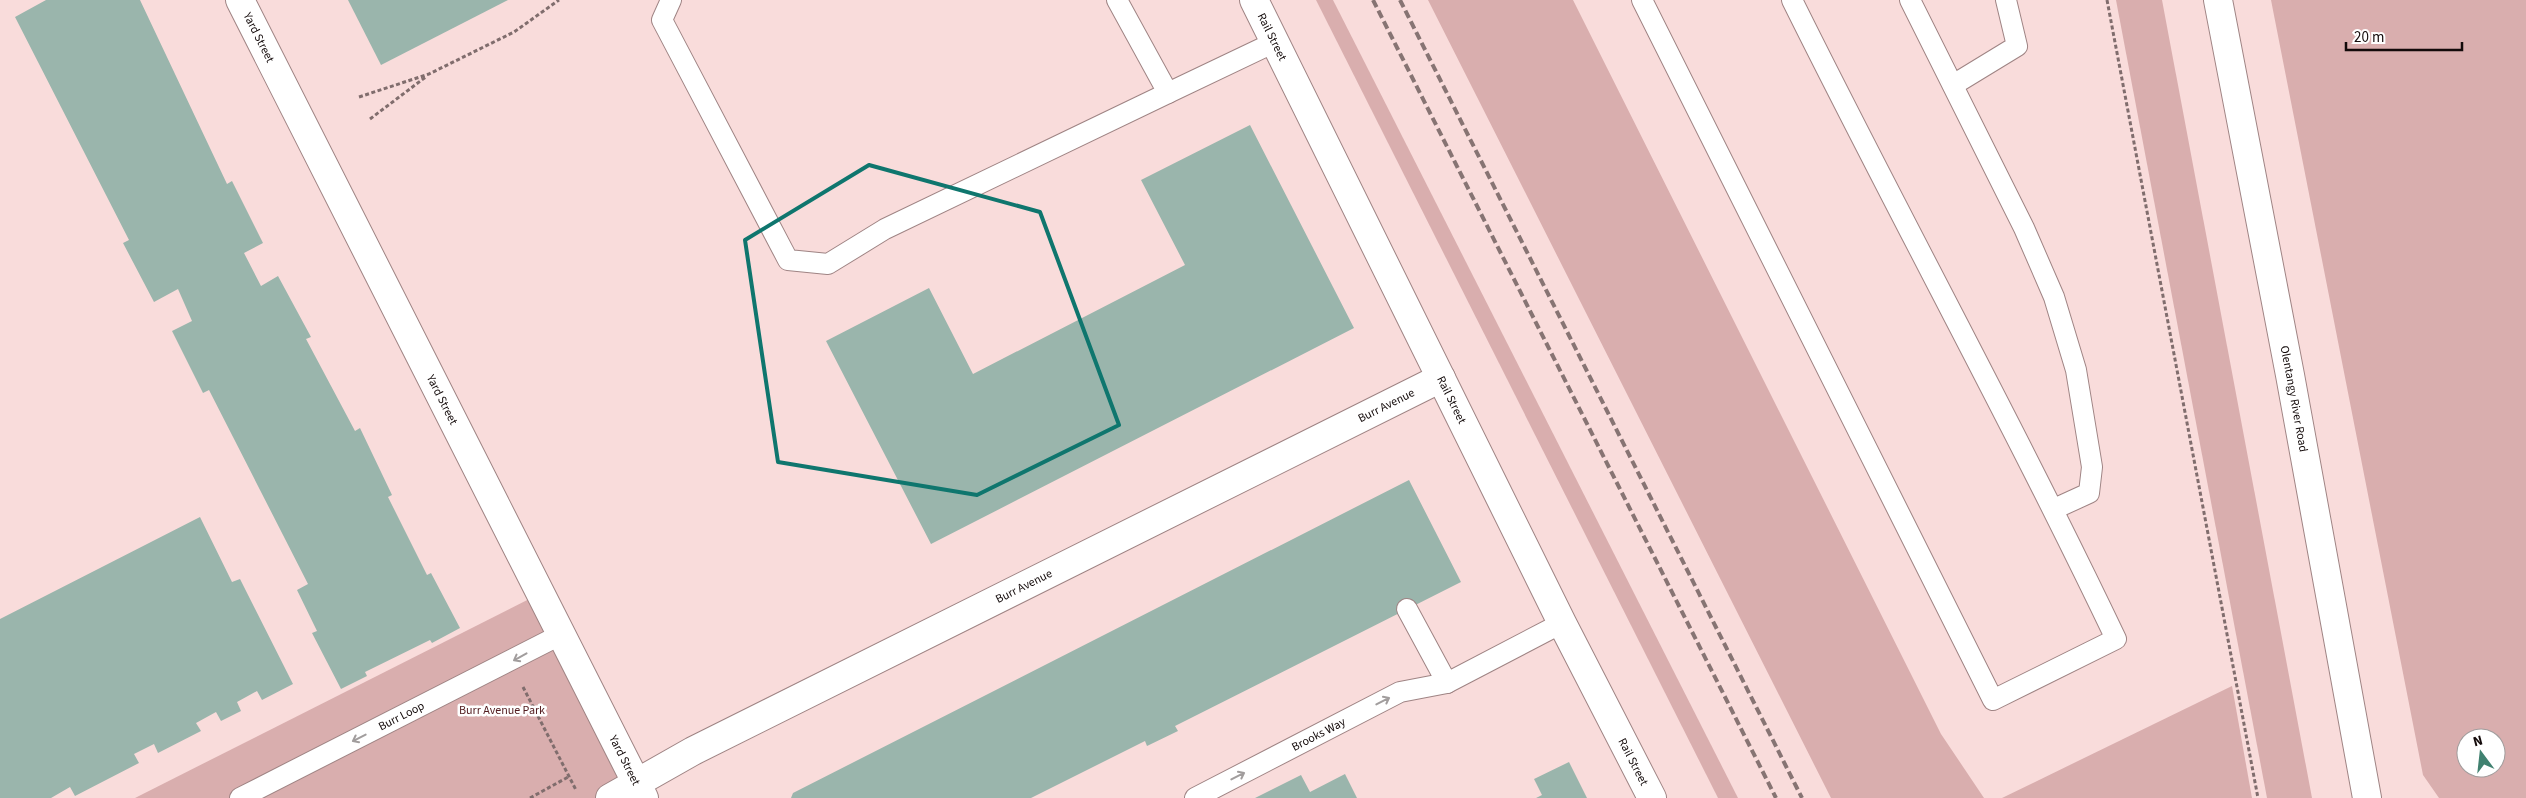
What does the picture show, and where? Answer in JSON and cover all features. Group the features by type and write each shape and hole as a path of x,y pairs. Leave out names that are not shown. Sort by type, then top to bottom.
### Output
{"street":[{"name":"Yard Street","path":"240,0 640,790"},
{"name":"Rail Street","path":"1254,0 1562,622 1652,798"},
{"name":"Olentangy River Road","path":"2218,0 2290,375 2367,798"},
{"name":"Burr Avenue","path":"610,798 640,790 710,742 1441,378"}],"lane":[{"path":"671,0 662,20 788,260 828,264 884,229 1275,42"},
{"path":"1118,0 1168,93"},
{"path":"1642,0 1993,700 2116,639 2054,509 1858,134 1792,0"},
{"path":"1910,0 2024,228 2050,289 2076,370 2092,466 2089,493 2054,509"},
{"path":"1953,86 2017,46 2006,0"},
{"path":"1407,609 1447,683"},
{"name":"Brooks Way","path":"1195,798 1400,692 1447,683 1562,622"},
{"name":"Burr Loop","path":"240,798 562,634"}],"path":[{"path":"359,97 430,74 514,32 560,0"},
{"path":"2107,0 2258,798"},
{"path":"370,119 430,74"},
{"path":"510,662 570,776 579,798"},
{"path":"530,798 570,776"}],"highlighted area":[{"path":"869,165 1040,212 1119,425 977,495 778,462 745,240"}],"green space":[{"path":"1316,0 1333,0 1738,798 1718,798"},
{"path":"1428,0 1573,0 1941,734 1984,798 1831,798"},
{"path":"2116,0 2162,0 2312,798 2267,798"},
{"path":"2271,0 2526,0 2526,798 2439,798 2423,775"},
{"name":"Burr Avenue Park","path":"541,593 636,783 610,798 135,798"},
{"path":"2232,686 2252,798 2002,798"}],"building":[{"path":"46,0 140,0 227,184 232,181 263,243 244,253 261,286 278,276 311,337 306,339 355,431 360,428 392,495 388,497 427,575 431,573 460,628 432,643 430,640 365,672 367,676 341,689 312,633 317,631 297,590 308,584 209,390 203,393 172,331 192,321 178,289 154,302 123,243 129,240 15,17"},
{"path":"348,0 508,0 381,65"},
{"path":"1250,125 1354,328 931,544 826,341 929,288 973,374 1185,265 1141,180"},
{"path":"1409,480 1461,582 1175,726 1178,731 1147,746 1145,741 1031,798 791,798 793,793"},
{"path":"200,517 232,582 240,579 293,684 262,700 257,691 237,702 241,711 221,721 216,712 196,723 201,731 158,753 154,744 134,754 139,763 75,796 70,787 51,798 0,798 0,619"},
{"path":"1569,762 1587,798 1536,798 1542,795 1534,779"},
{"path":"1345,774 1357,798 1255,798 1301,775 1310,792"}],"railway":[{"path":"1373,0 1776,798"},
{"path":"1400,0 1802,798"}]}
